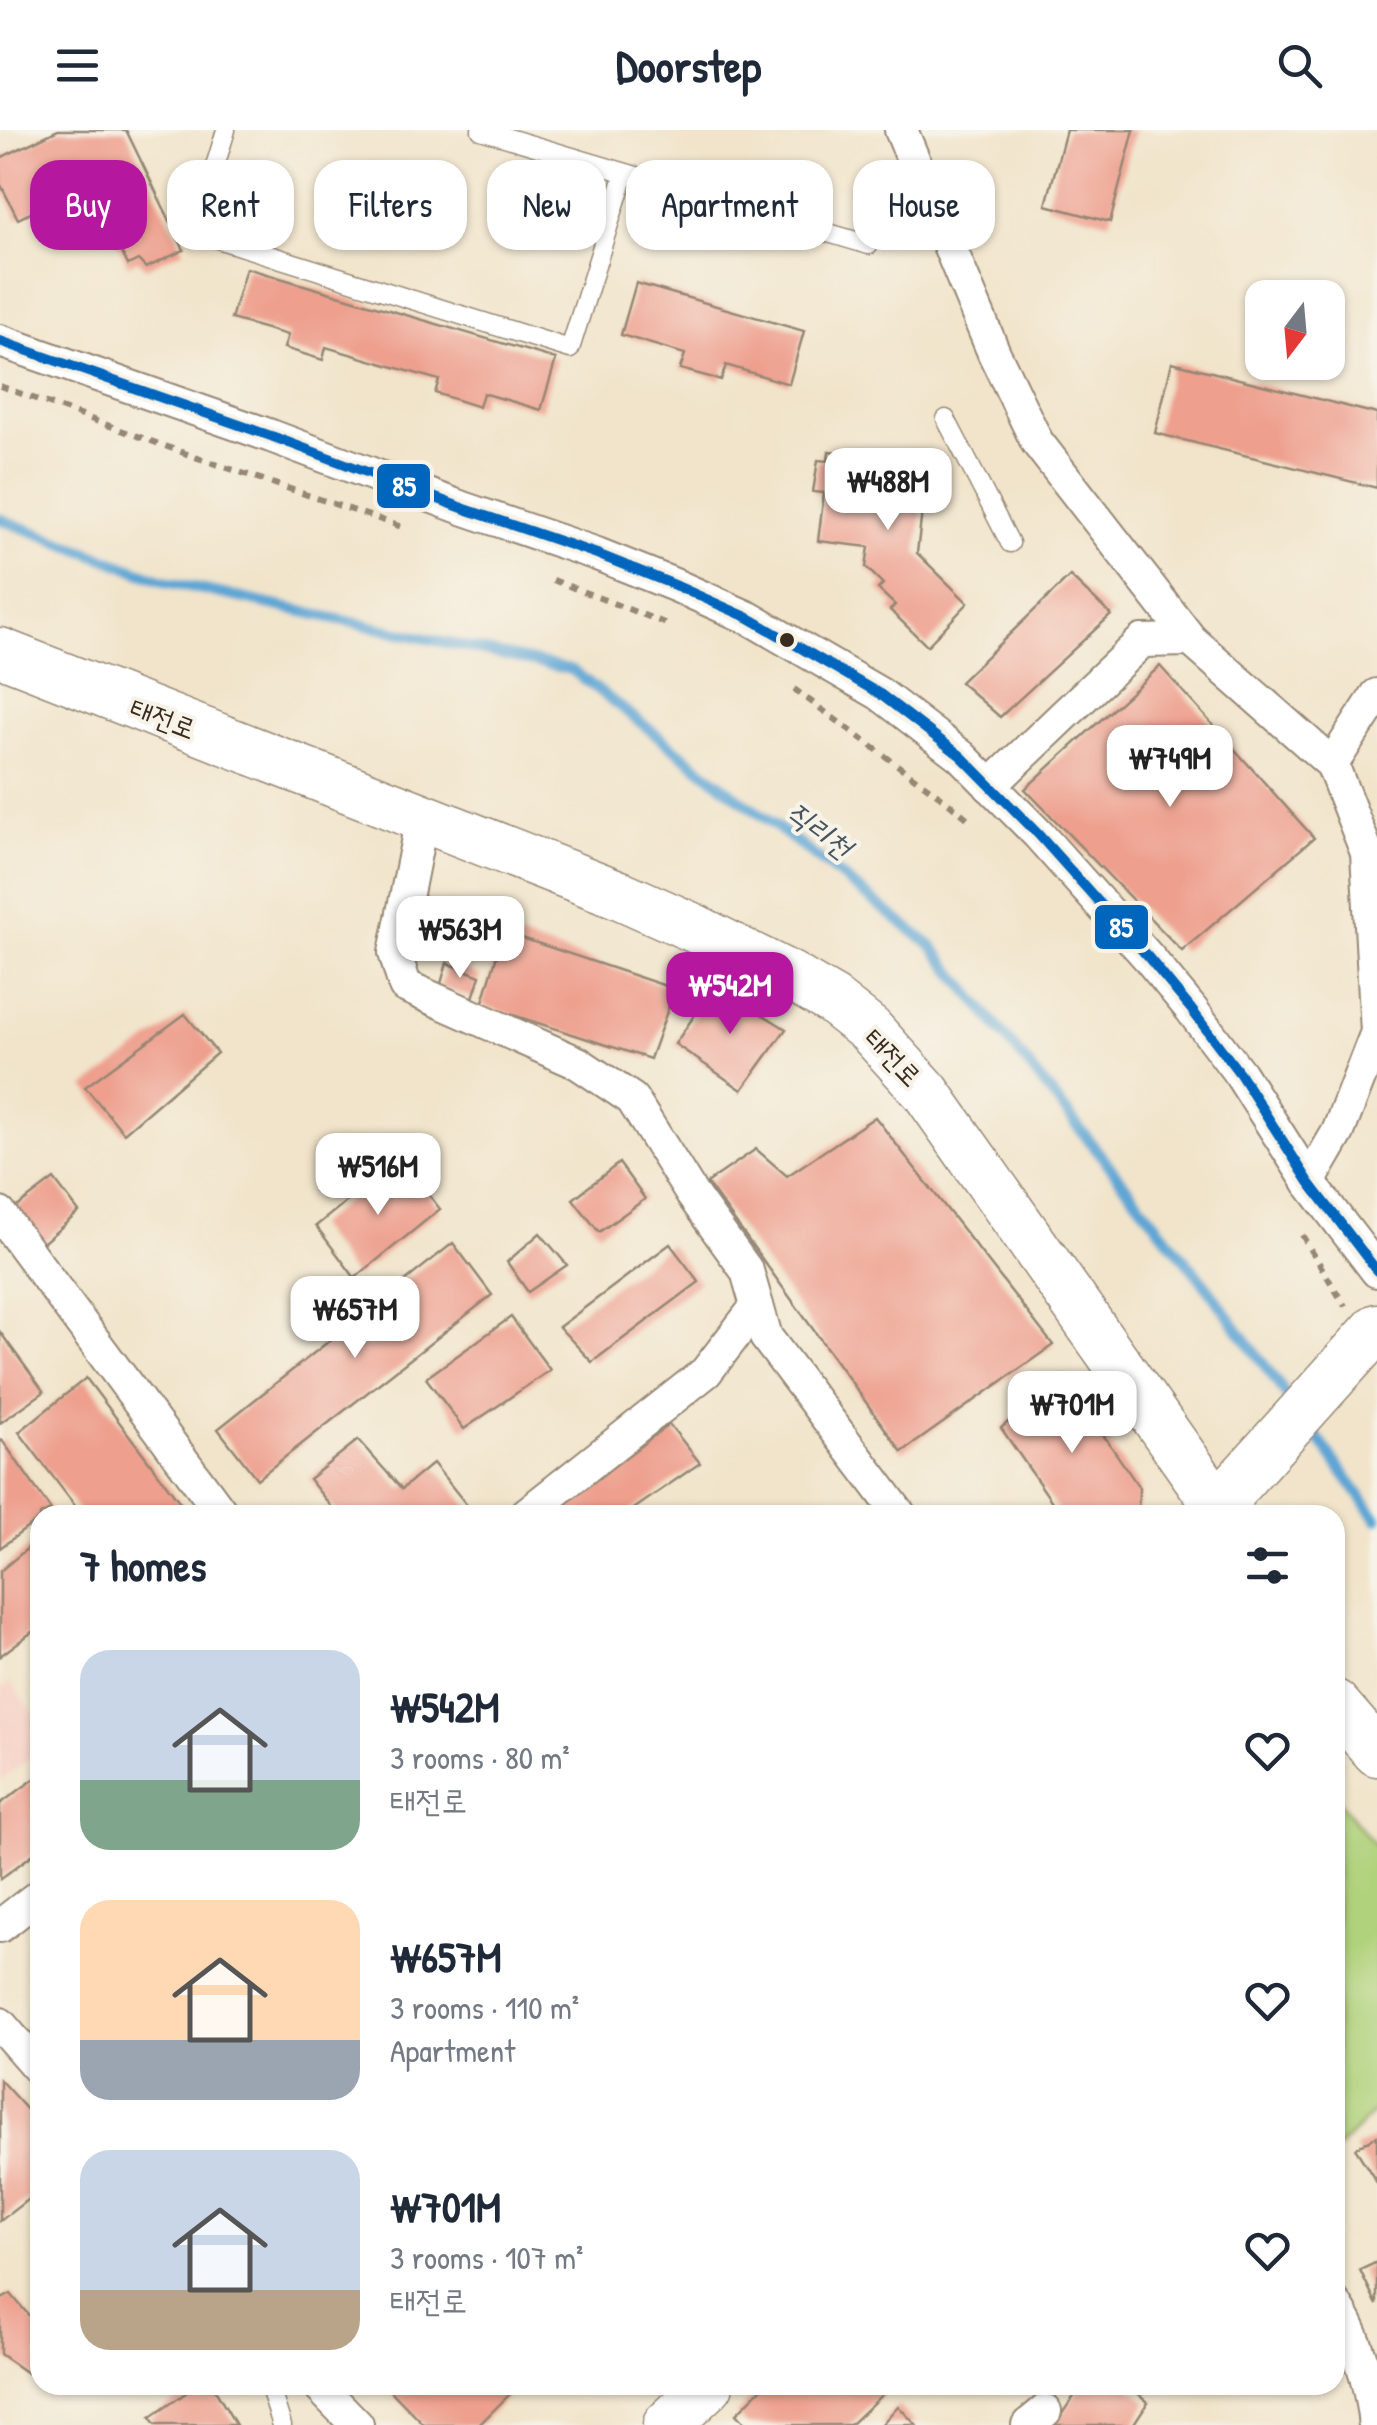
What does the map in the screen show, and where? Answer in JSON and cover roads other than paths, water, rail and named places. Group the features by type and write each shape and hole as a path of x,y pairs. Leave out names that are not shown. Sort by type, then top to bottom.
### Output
{"street":[{"path":"901,130 994,352 1038,442 1191,640 1332,764 1368,854 1376,1032 1338,1132 1309,1182"},
{"path":"0,341 597,554 750,618 880,694 960,756 1098,899 1240,1074 1309,1182 1377,1272"},
{"path":"990,786 1142,641 1191,640"},
{"name":"태전로","path":"0,652 620,895 694,928 833,1001 870,1030 926,1092 1224,1505"},
{"path":"1332,764 1377,695"},
{"path":"422,818 395,953 405,986 578,1063 632,1099 747,1272 766,1337 892,1505"},
{"path":"0,1214 216,1505"},
{"path":"538,1505 706,1372 757,1306"},
{"path":"1227,1505 1371,1334"},
{"path":"1345,1715 1377,1752"},
{"path":"0,1926 30,1903"},
{"path":"0,2024 30,2058"},
{"path":"1345,2326 1360,2359 1375,2425"},
{"path":"328,2395 356,2425"},
{"path":"667,2425 698,2395"}],"lane":[{"path":"226,130 195,232 570,349 625,173"},
{"path":"482,130 853,240"},
{"path":"946,419 1010,543"},
{"path":"272,2395 282,2425"}],"waterway":[{"name":"직리천","path":"0,519 167,582 572,670 932,946 1208,1288 1295,1407"},
{"name":"직리천","path":"1306,1422 1377,1519"}]}
